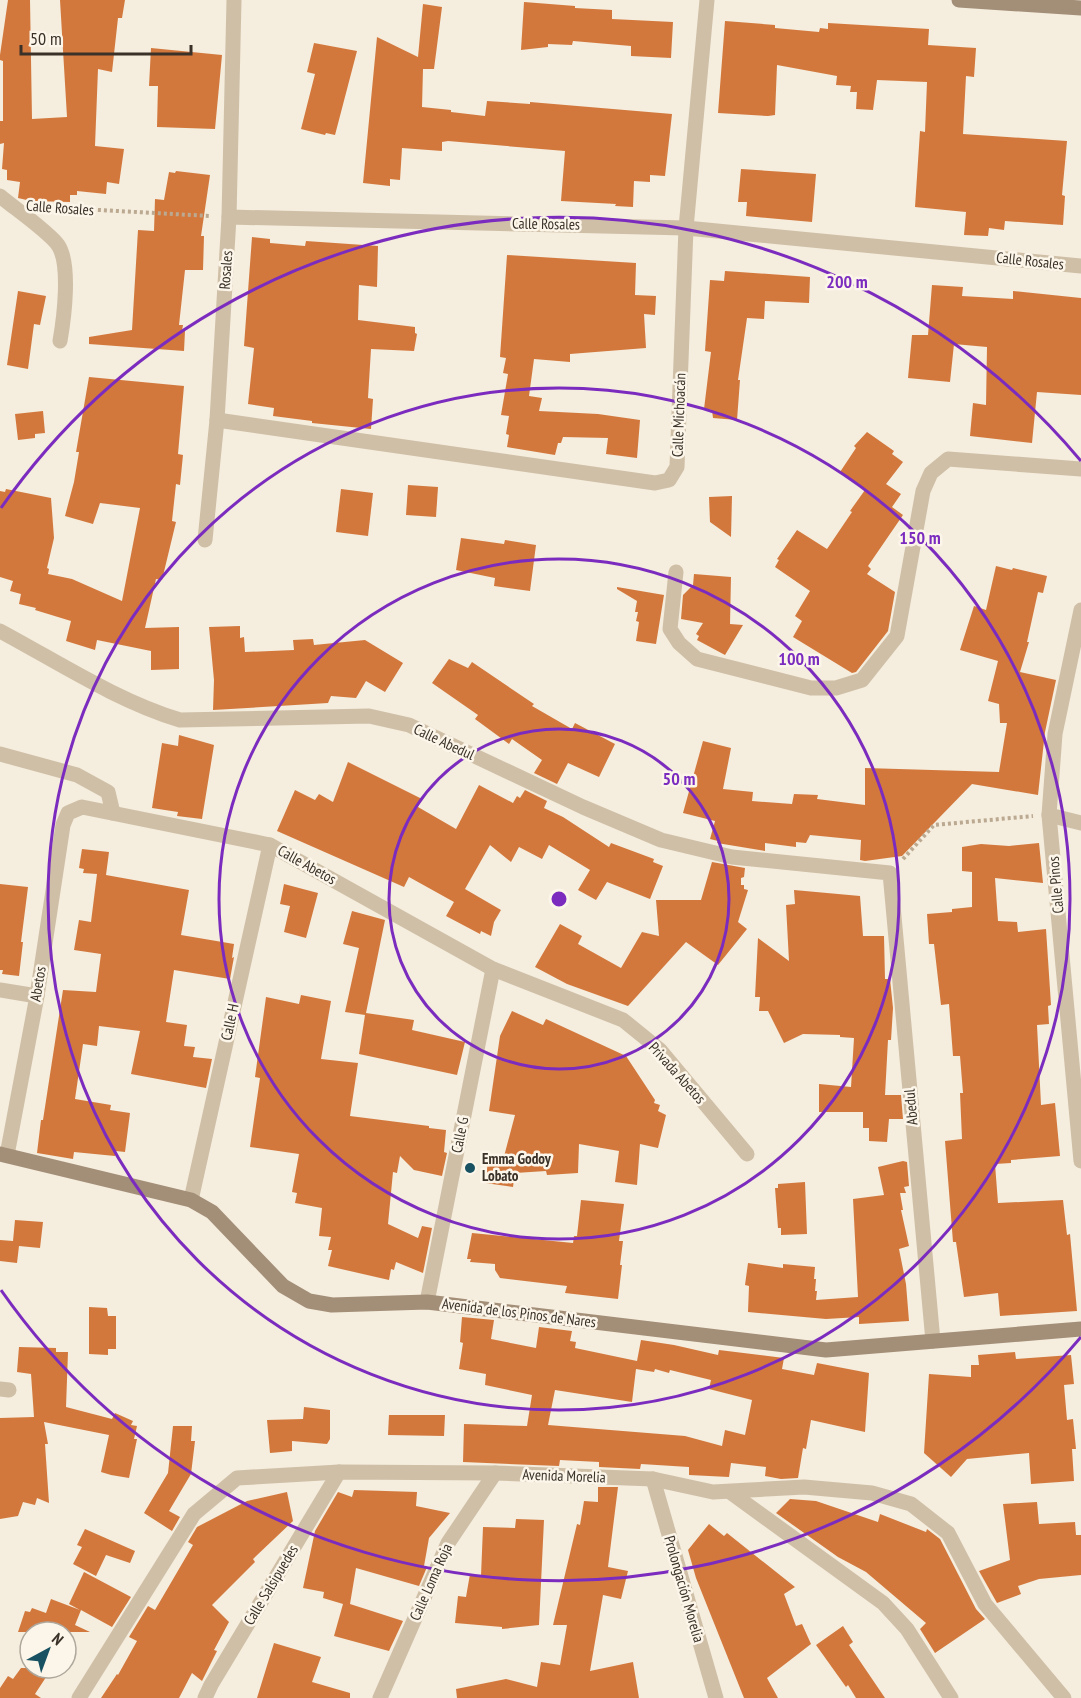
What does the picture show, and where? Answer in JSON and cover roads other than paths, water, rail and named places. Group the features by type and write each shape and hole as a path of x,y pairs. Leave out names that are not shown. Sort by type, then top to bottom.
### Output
{"street":[{"name":"Rosales","path":"205,540 217,420 229,217 234,0"},
{"name":"Calle Michoacán","path":"217,420 656,483 669,480 677,467 686,228 707,0"},
{"path":"959,0 1081,8"},
{"path":"5,200 57,243 64,259 64,320 60,341"},
{"name":"Calle Rosales","path":"229,217 686,228 1081,267"},
{"path":"676,573 670,629 679,643 697,659 811,688 836,688 862,680 897,636 923,491 931,473 948,459 1081,469"},
{"name":"Calle Pinos","path":"1081,610 1055,734 1049,814 1081,1161"},
{"name":"Calle Abedul","path":"0,631 132,702 180,720 342,716 379,718 409,725 583,807 661,840 732,856 890,873"},
{"path":"0,754 77,775 108,792 113,813"},
{"name":"Calle Abetos","path":"68,813 82,807 270,845 493,969"},
{"name":"Abetos","path":"3,1154 37,996 63,825 68,813"},
{"path":"1049,814 1081,824"},
{"name":"Calle H","path":"191,1200 270,845"},
{"name":"Abedul","path":"890,873 933,1341"},
{"name":"Privada Abetos","path":"493,969 623,1020 660,1050 747,1154"},
{"name":"Calle G","path":"427,1302 493,969"},
{"path":"0,990 37,996"},
{"name":"Avenida de los Pinos de Nares","path":"3,1154 191,1200 212,1212 283,1286 309,1301 332,1305 427,1302 826,1350 1081,1329"},
{"name":"Avenida Morelia","path":"79,1698 194,1514 237,1478 339,1472 495,1473 653,1479 713,1492 804,1487 872,1493 911,1504 948,1533 985,1604 1064,1698"},
{"name":"Calle Salsipuedes","path":"210,1694 339,1472"},
{"name":"Calle Loma Roja","path":"380,1698 448,1543 495,1473"},
{"name":"Prolongación Morelia","path":"653,1479 716,1698"},
{"path":"730,1492 883,1603 907,1629 951,1698"}],"place":[{"name":"Emma Godoy Lobato","path":"470,1168"}]}
